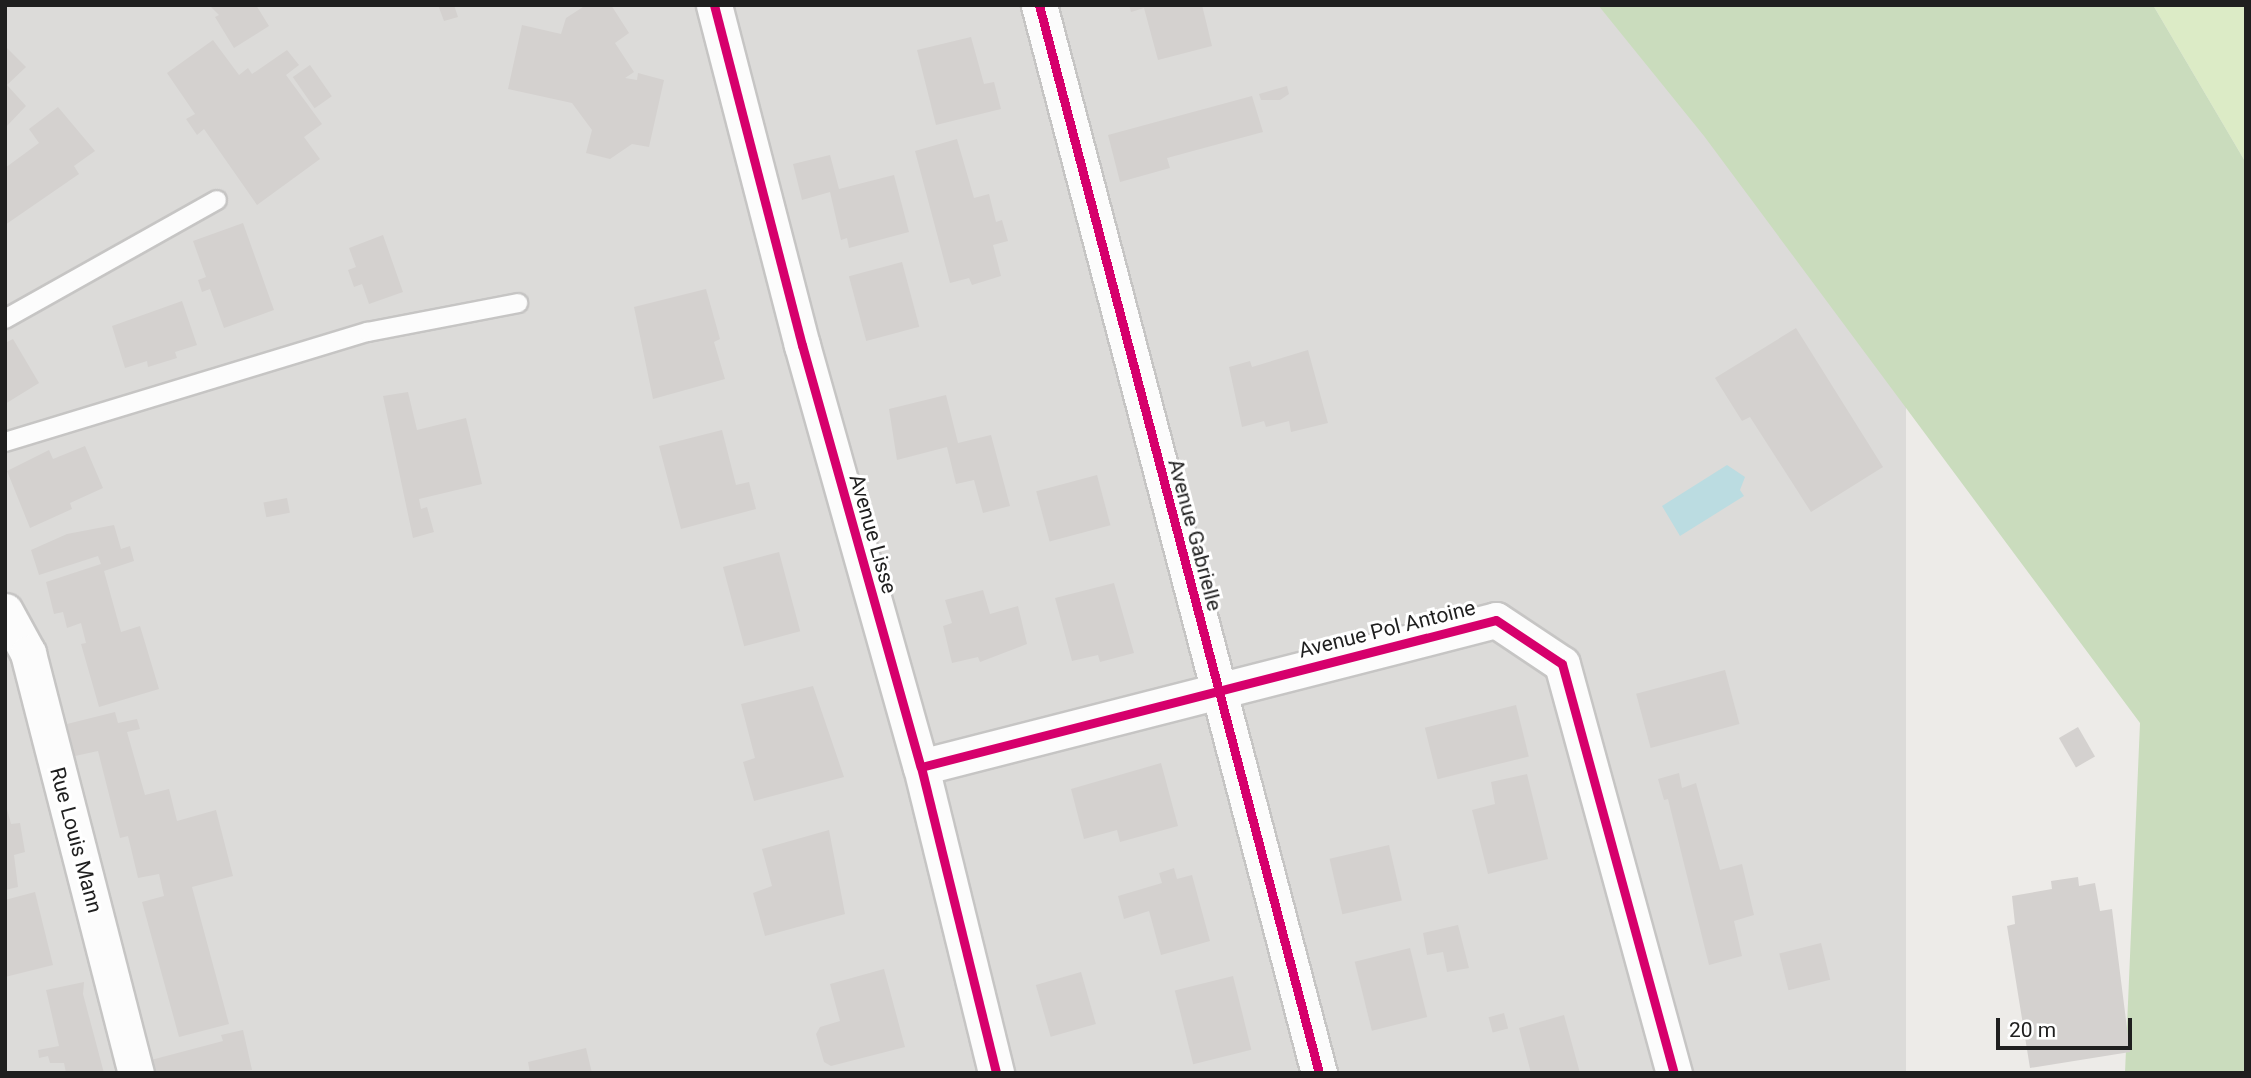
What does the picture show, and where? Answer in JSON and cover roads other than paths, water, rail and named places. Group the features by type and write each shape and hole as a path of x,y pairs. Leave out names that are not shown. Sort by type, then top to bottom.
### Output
{"street":[{"name":"Avenue Lisse","path":"714,5 802,345 921,767 996,1073"},
{"name":"Avenue Gabrielle","path":"1039,5 1319,1073"},
{"name":"Rue Louis Mann","path":"5,611 28,653 136,1073"},
{"name":"Avenue Pol Antoine","path":"921,767 1217,688 1496,620 1562,664 1674,1073"}],"lane":[{"path":"5,319 217,200"},
{"path":"5,442 368,332 518,303"}],"water":[{"path":"1727,465 1745,477 1740,490 1744,496 1680,536 1662,506"}]}
